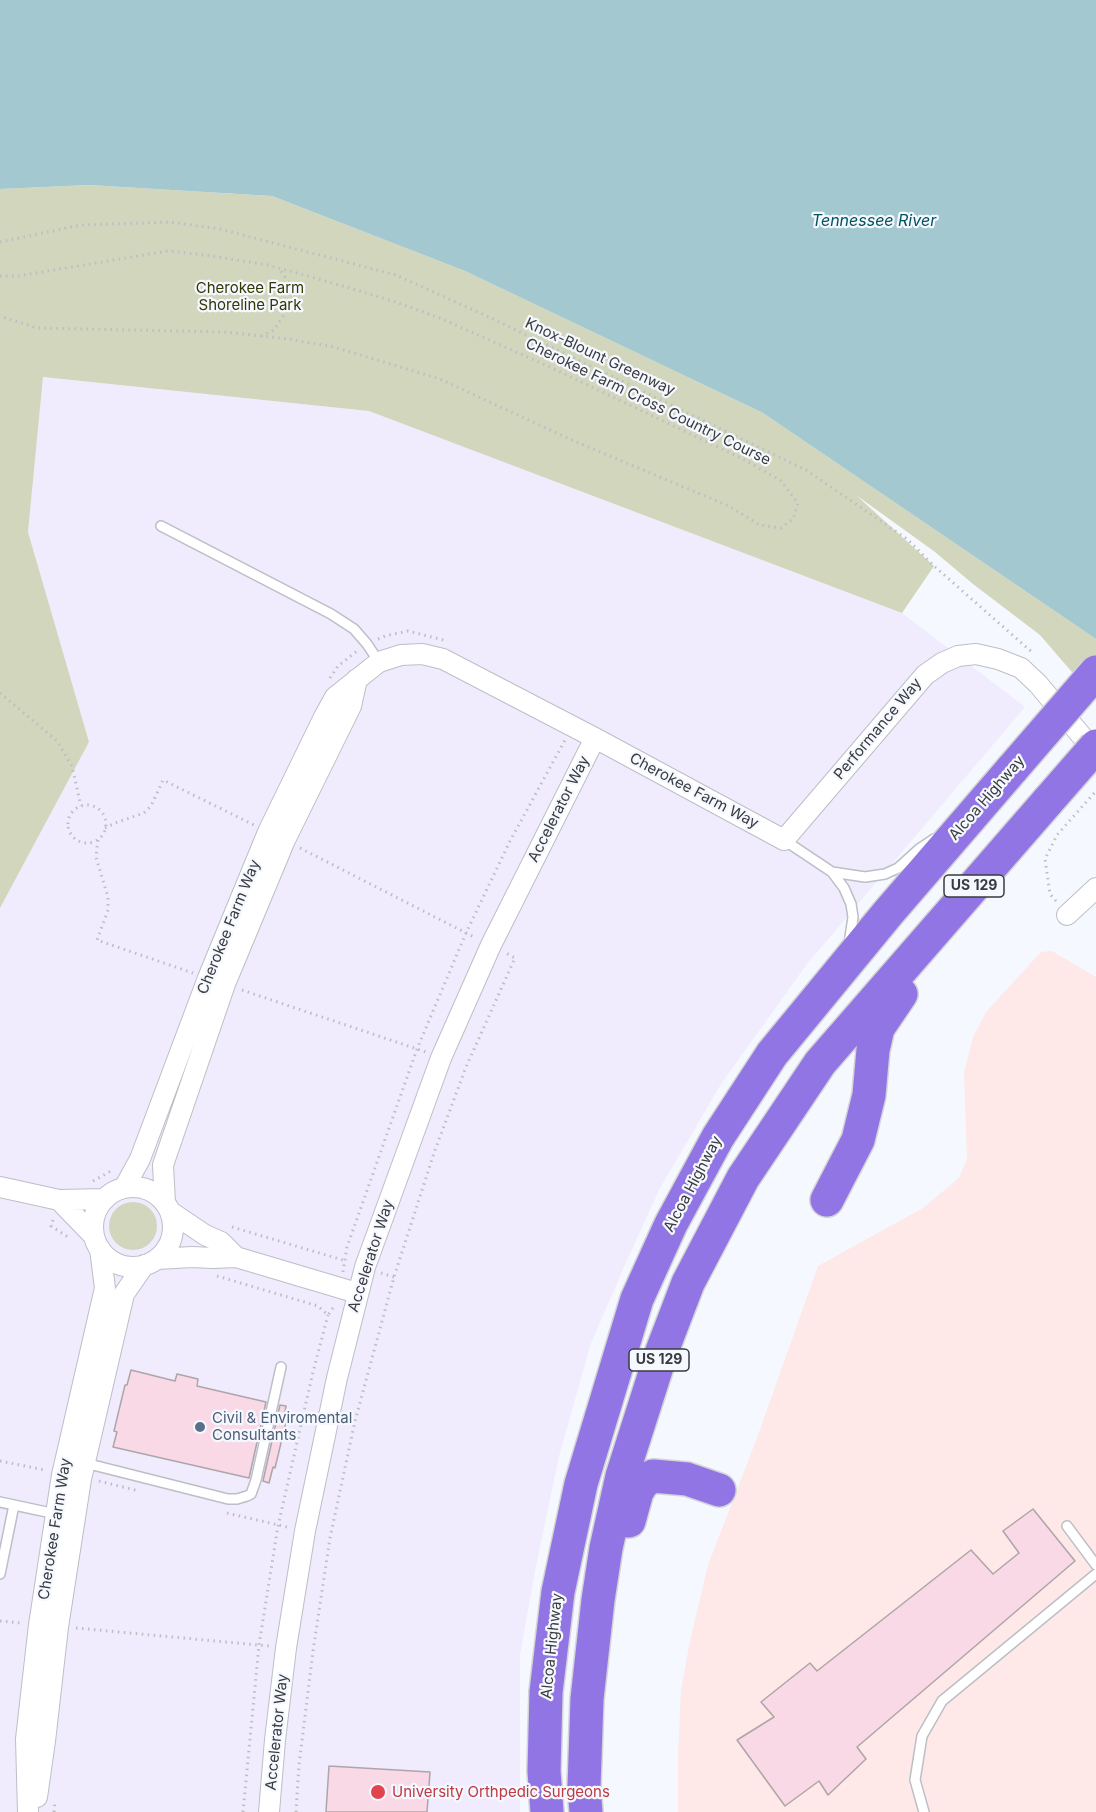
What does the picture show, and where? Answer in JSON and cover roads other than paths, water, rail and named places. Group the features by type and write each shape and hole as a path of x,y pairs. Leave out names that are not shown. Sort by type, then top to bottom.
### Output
{"highway":[{"name":"Alcoa Highway","path":"547,1812 544,1771 546,1692 558,1592 581,1484 637,1299 671,1224 718,1137 772,1054 846,963 1096,672"},
{"name":"US 129","path":"586,1812 584,1787 587,1700 606,1548 622,1476 635,1432 688,1283 743,1178 820,1063 1010,845 1057,813 1096,746"},
{"path":"827,1200 858,1140 869,1095 873,1050 878,1028 907,985 1003,873 1010,845"},
{"path":"602,1812 613,1615 630,1516 637,1492 643,1482 654,1476 687,1479 719,1490"}],"street":[{"name":"Cherokee Farm Way","path":"124,1188 140,1159 208,978 277,836 335,697 379,662 401,654 423,654 443,659 596,738 784,840"},
{"name":"Performance Way","path":"784,840 925,675 942,663 958,656 976,654 1021,668 1038,684 1096,753"},
{"name":"Accelerator Way","path":"269,1812 286,1648 349,1290 365,1267 441,1058 491,945 596,738"},
{"name":"Cherokee Farm Way","path":"168,1207 163,1165 277,836"},
{"path":"1067,915 1096,888"},
{"path":"0,1187 59,1200 105,1199"},
{"path":"97,1242 93,1223 97,1210 114,1192 136,1187 157,1194 168,1207 205,1235 221,1242 237,1257"},
{"path":"59,1200 97,1242 108,1258 119,1264 132,1267 150,1262 192,1257 237,1257 349,1290"},
{"path":"150,1262 166,1250 172,1238 173,1225 168,1207"},
{"name":"Cherokee Farm Way","path":"28,1812 26,1738 56,1514 76,1472 105,1288 97,1242"},
{"name":"Cherokee Farm Way","path":"35,1812 45,1741 41,1625 76,1472 124,1294 150,1262"}],"lane":[{"path":"161,526 331,614 354,629 379,662"},
{"name":"Cherokee Farm Way","path":"832,872 865,877 885,874 898,867 919,849 969,818"},
{"name":"Cherokee Farm Way","path":"784,840 832,872 844,888 851,904 853,917 846,963"},
{"path":"76,1472 228,1499 237,1499 251,1494 281,1367"},
{"path":"0,1502 56,1514"},
{"path":"0,1574 14,1505"},
{"path":"1066,1526 1096,1565"},
{"path":"924,1812 915,1780 922,1736 942,1701 1096,1574"}],"water":[{"name":"Tennessee River","path":"0,0 1096,0 1096,639 763,413 465,271 272,196 89,185 0,189"}],"place":[{"name":"Civil & Enviromental Consultants","path":"200,1427"},
{"name":"University Orthpedic Surgeons","path":"378,1792"}],"park label":[{"name":"Cherokee Farm Shoreline Park","path":"250,296"}]}
